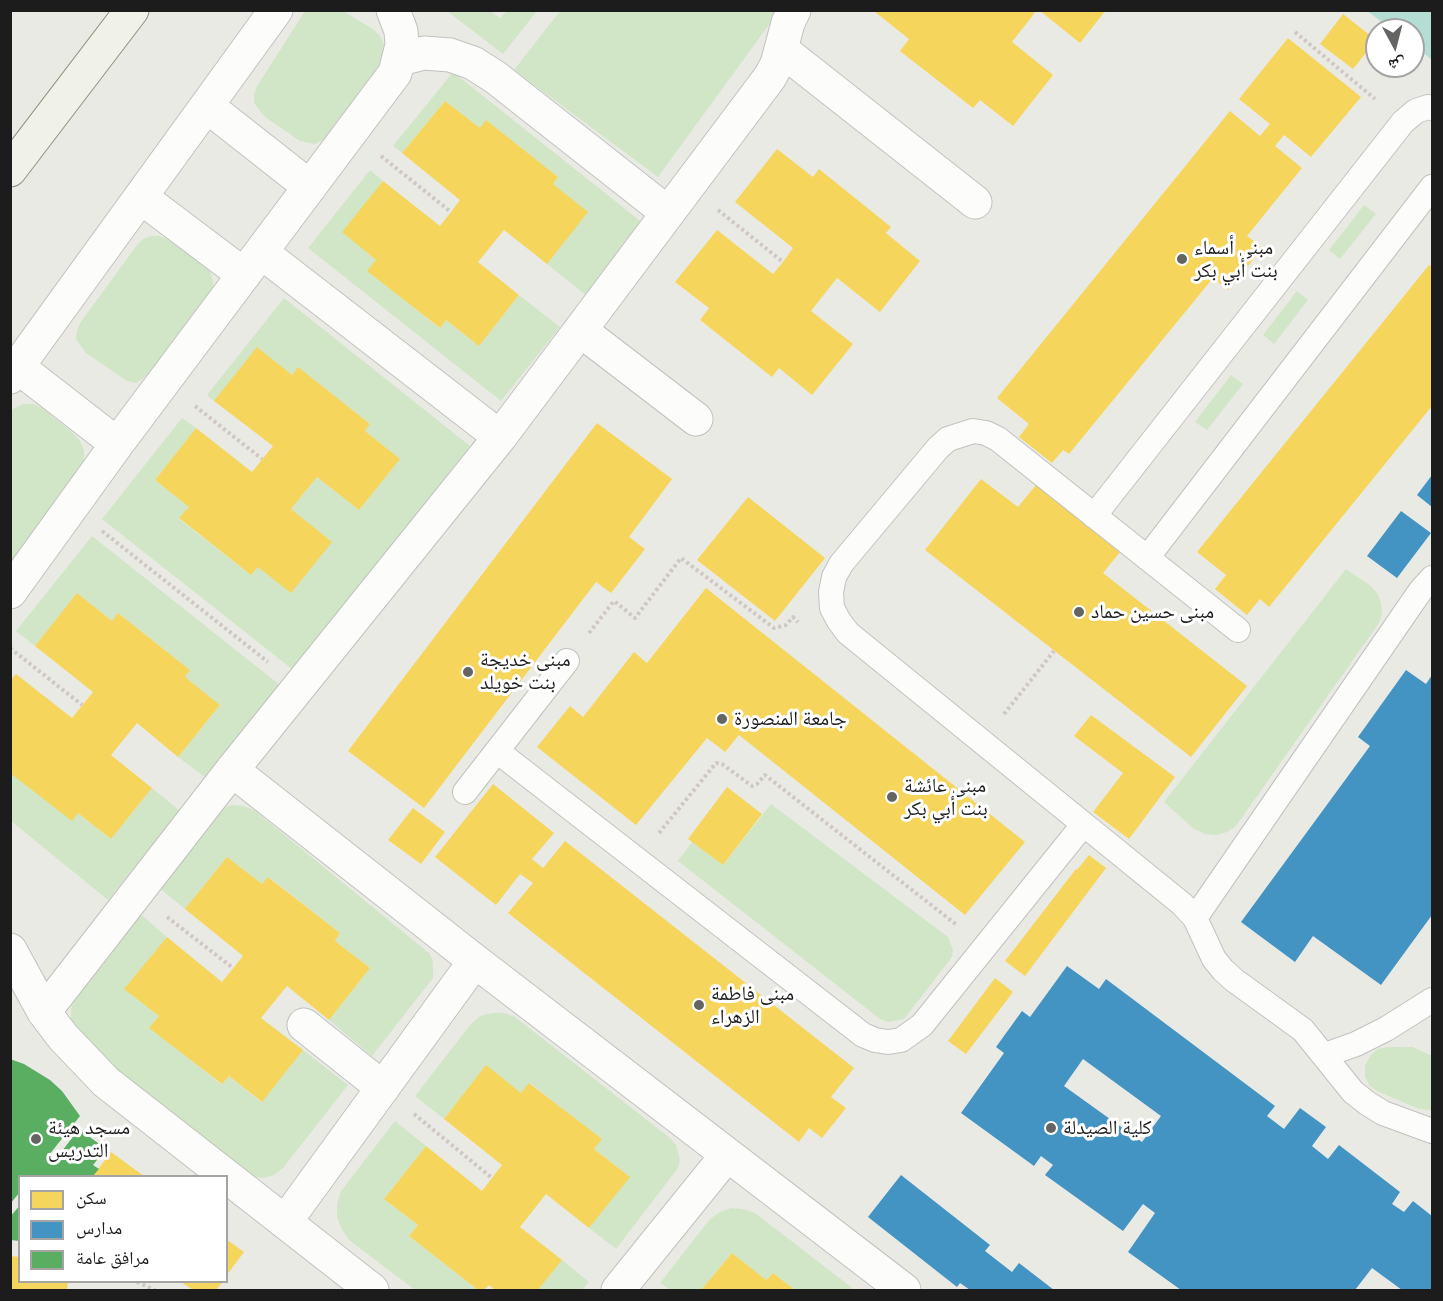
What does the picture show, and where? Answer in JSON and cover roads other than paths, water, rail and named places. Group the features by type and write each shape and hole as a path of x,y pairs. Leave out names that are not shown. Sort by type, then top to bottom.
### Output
{"main road":[{"path":"10,170 132,10"}],"street":[{"path":"117,444 14,372 276,10"},
{"path":"10,592 117,444 395,73 400,59 401,31 393,10"},
{"path":"44,1012 232,770 500,437 770,77 782,50 788,23 794,10"},
{"path":"782,50 975,202"},
{"path":"400,59 424,53 450,55 473,63 495,77 668,213"},
{"path":"207,106 310,187"},
{"path":"142,198 252,264 500,437"},
{"path":"580,330 696,419"},
{"path":"232,770 475,961 904,1290"},
{"path":"10,950 44,1012 84,1060 106,1082 225,1175"},
{"path":"285,1222 475,961"},
{"path":"304,1025 382,1088"},
{"path":"618,1290 727,1155"},
{"path":"228,1177 372,1290"}],"lane":[{"path":"1094,516 1403,122 1416,111 1432,108"},
{"path":"1147,558 1432,187"},
{"path":"1238,630 998,439 973,431 948,439 938,448 841,564 834,577 831,592 832,608 838,621 848,633 1182,904 1195,918 1214,959 1223,970 1303,1030 1325,1055 1340,1078 1367,1103 1392,1116 1432,1131"},
{"path":"1195,918 1421,590 1432,578"},
{"path":"465,792 567,661"},
{"path":"497,751 863,1035 888,1042 901,1040 922,1025 1083,825"},
{"path":"1325,1055 1356,1044 1386,1029 1432,1000"}],"place":[{"name":"مبنى أسماء بنت أبي بكر","path":"1182,259"},
{"name":"مبنى حسين حماد","path":"1079,612"},
{"name":"مبنى خديجة بنت خويلد","path":"468,672"},
{"name":"جامعة المنصورة","path":"722,719"},
{"name":"مبنى عائشة بنت أبي بكر","path":"892,797"},
{"name":"مبنى فاطمة الزهراء","path":"699,1005"},
{"name":"كلية الصيدلة","path":"1051,1128"},
{"name":"مسجد هيئة التدريس","path":"36,1139"}]}
